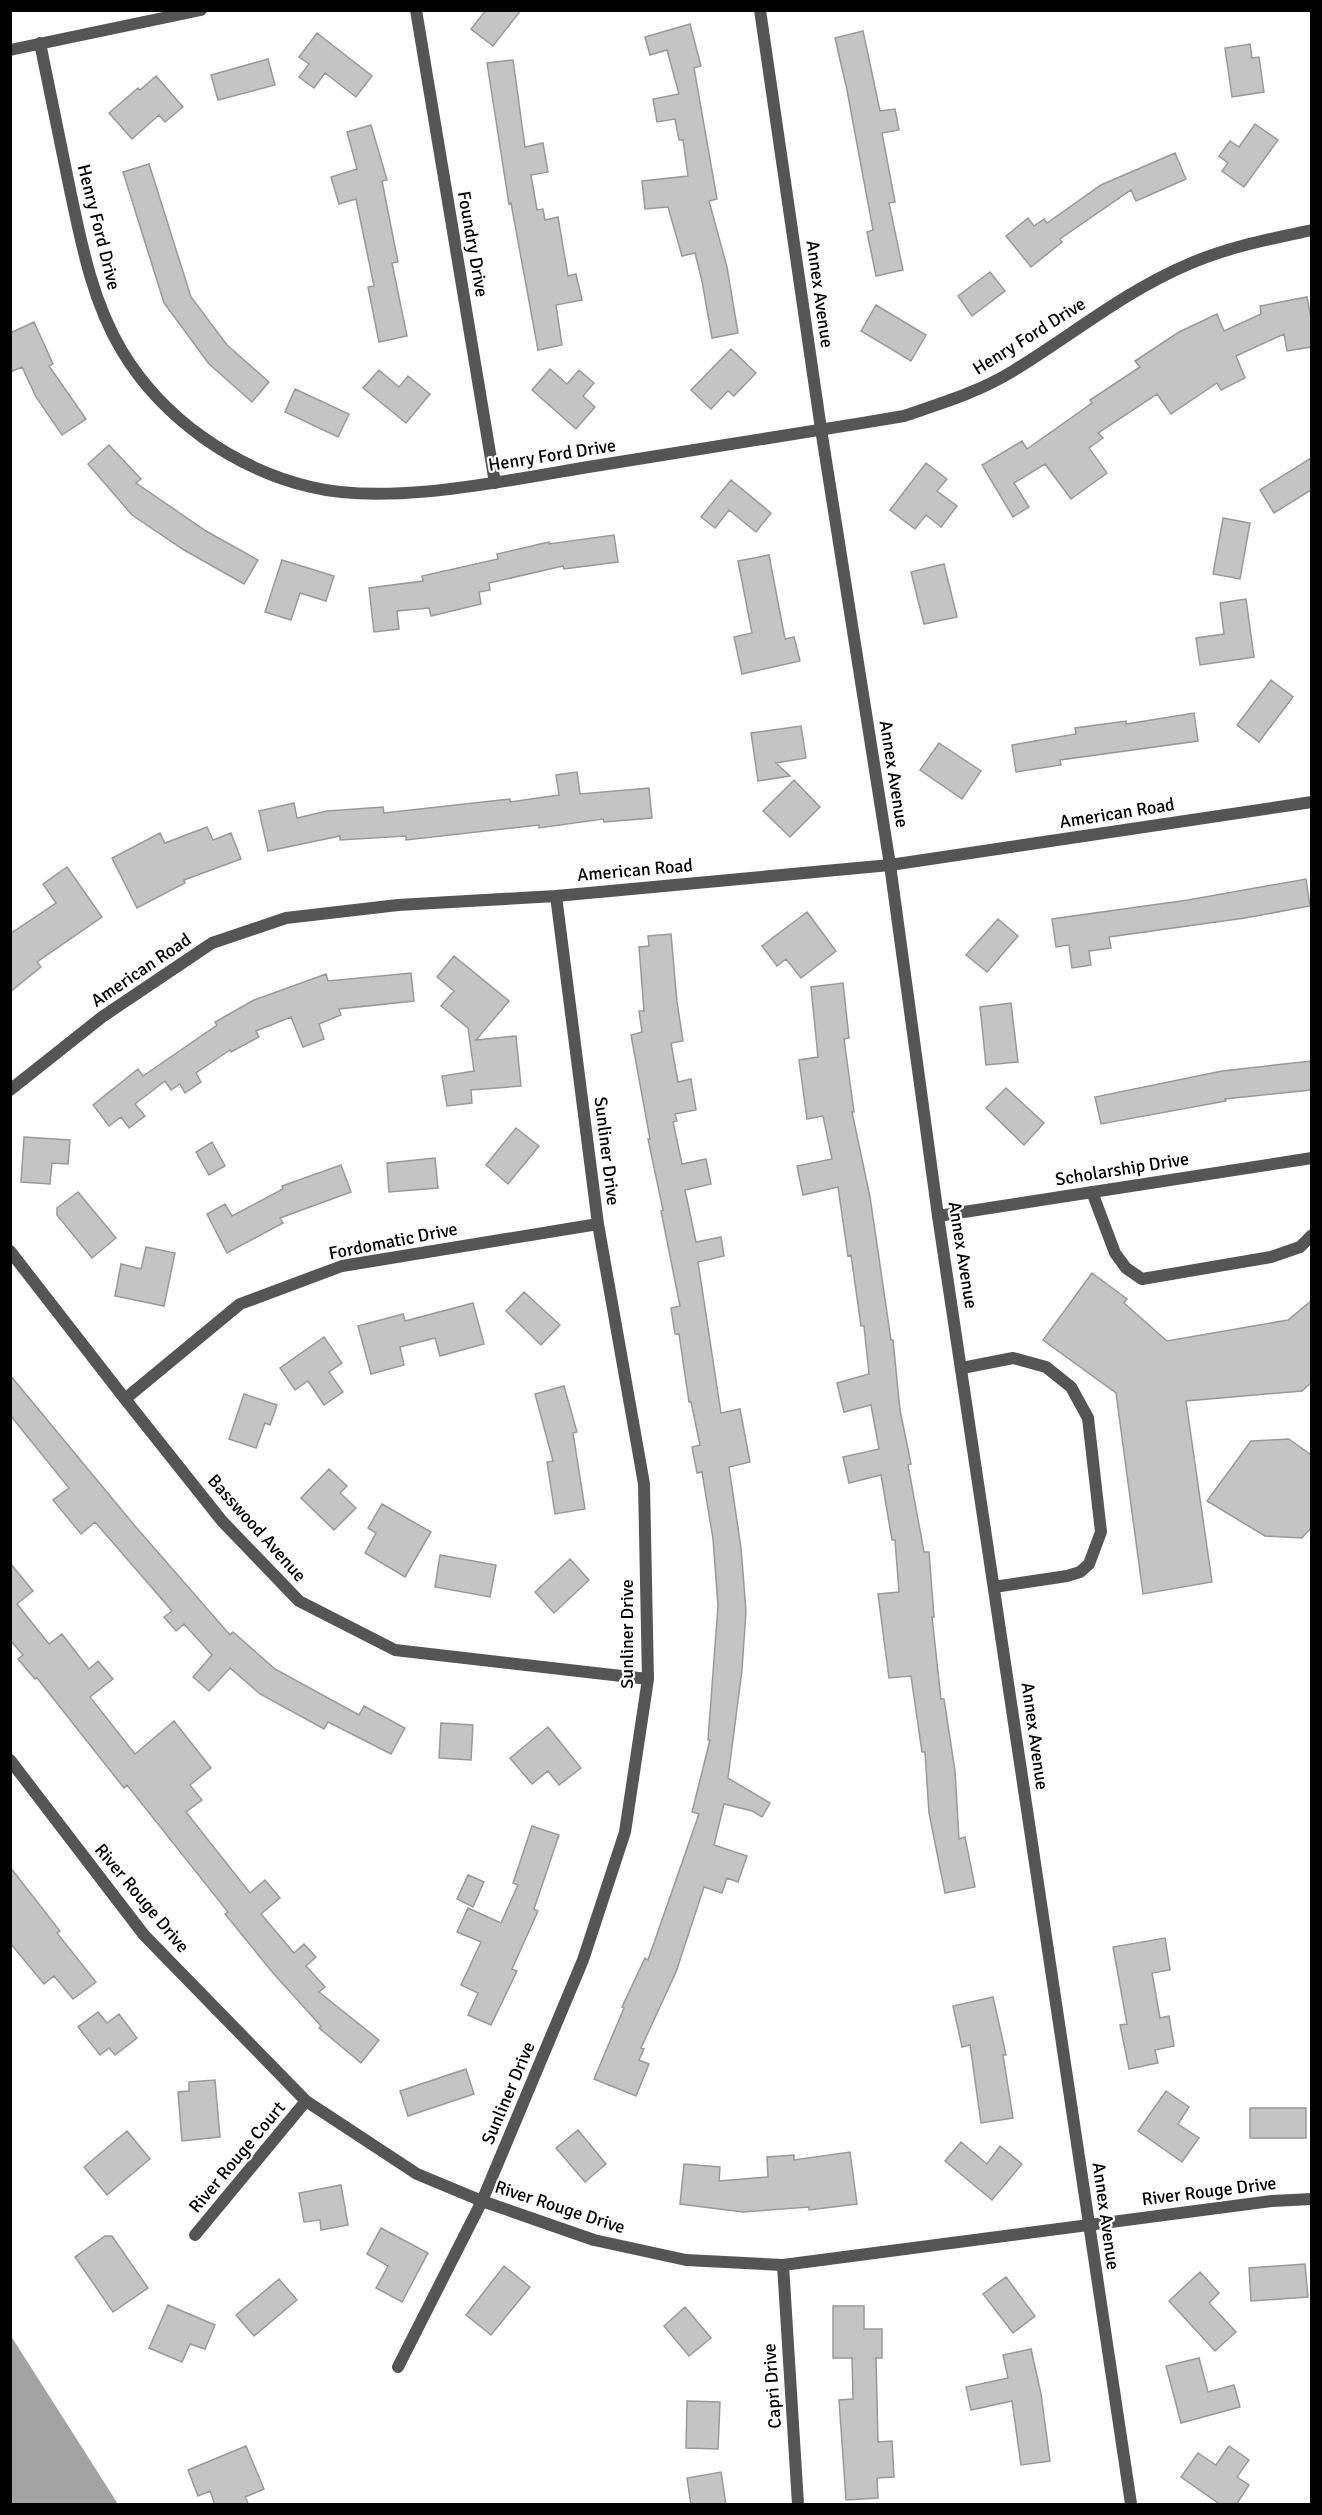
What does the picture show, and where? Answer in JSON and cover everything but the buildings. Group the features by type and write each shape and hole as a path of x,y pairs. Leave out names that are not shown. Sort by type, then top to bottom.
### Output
{"street":[{"path":"10,50 201,10"},
{"name":"Foundry Drive","path":"416,10 495,483"},
{"name":"Annex Avenue","path":"760,10 821,429 890,865 938,1216 1131,2505"},
{"name":"Henry Ford Drive","path":"40,43 82,247 97,301 122,351 157,397 188,426 229,455 269,475 313,488 364,493 402,492 495,483 904,416 969,394 1012,371 1125,298 1189,264 1250,243 1311,230"},
{"name":"American Road","path":"10,1090 102,1017 212,943 286,918 398,905 556,896 890,865 1311,802"},
{"name":"Sunliner Drive","path":"398,2367 482,2201 582,1960 625,1832 648,1679 644,1484 598,1224 556,896"},
{"name":"Scholarship Drive","path":"938,1216 1311,1158"},
{"path":"1092,1192 1115,1253 1126,1268 1142,1279 1271,1257 1300,1247 1311,1234"},
{"name":"Fordomatic Drive","path":"125,1399 240,1304 342,1266 598,1224"},
{"name":"Basswood Avenue","path":"10,1251 222,1521 299,1601 395,1650 648,1679"},
{"path":"962,1368 1013,1358 1046,1367 1071,1387 1088,1418 1101,1532 1089,1564 1080,1572 1067,1576 994,1587"},
{"name":"River Rouge Drive","path":"10,1760 144,1935 306,2101 417,2174 482,2201 594,2240 686,2260 783,2265 1272,2201 1311,2199"},
{"name":"River Rouge Court","path":"195,2235 306,2101"},
{"name":"Capri Drive","path":"783,2265 798,2505"}],"shaded area":[{"path":"11,2336 118,2504 11,2504"}]}
